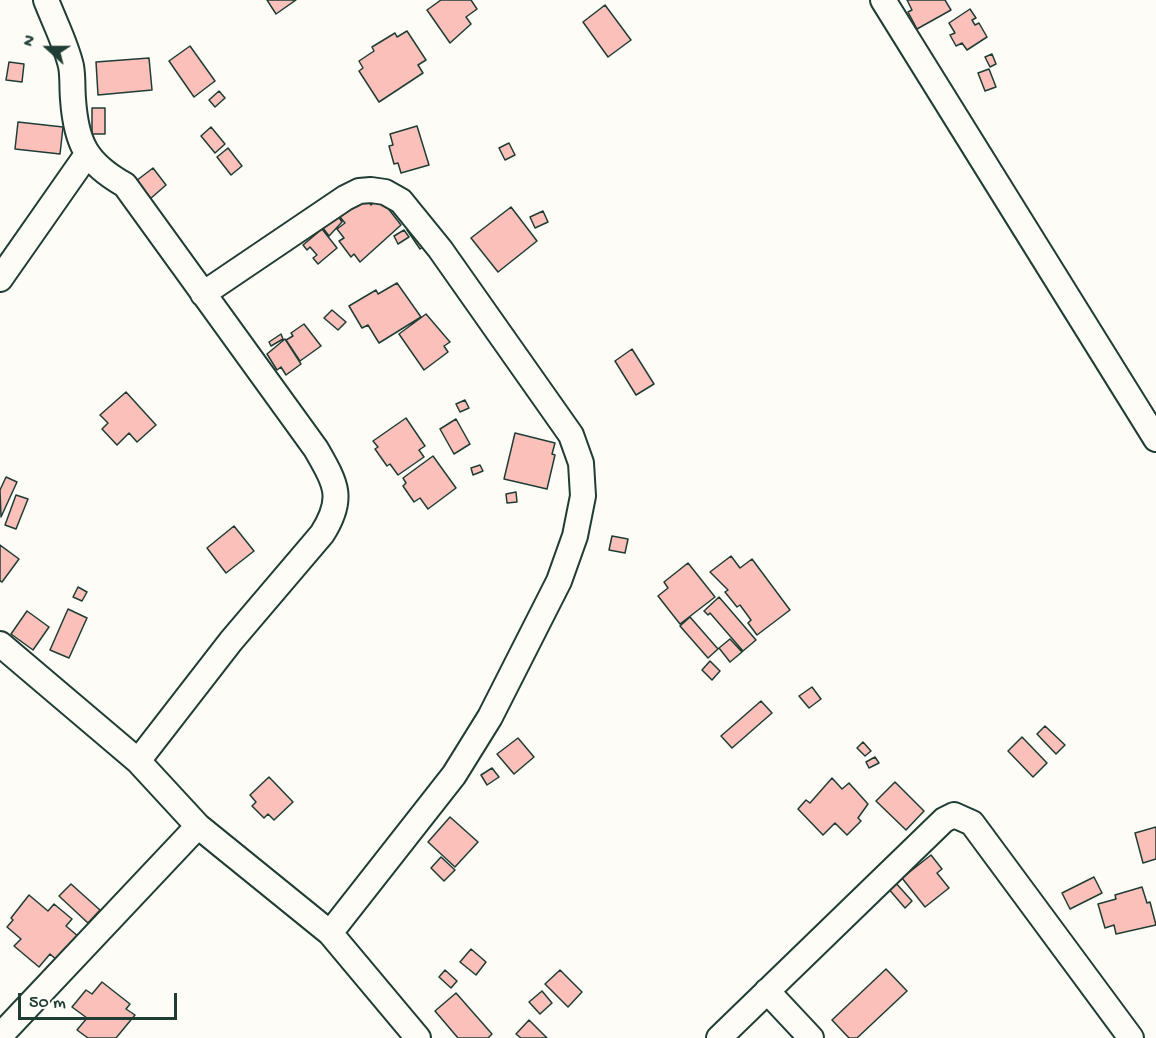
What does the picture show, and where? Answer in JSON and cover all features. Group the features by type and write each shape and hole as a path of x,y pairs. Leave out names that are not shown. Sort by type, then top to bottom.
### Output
{"street":[{"path":"46,0 71,66 74,110 86,156 104,173 125,185 316,449 337,492 334,514 322,534 231,641 138,761"},
{"path":"884,0 1156,438"},
{"path":"0,279 86,156"},
{"path":"203,294 345,198 359,191 385,192 401,201 440,249 571,435 581,463 583,496 575,536 559,580 490,717 454,775 330,933"},
{"path":"0,644 138,761 198,826 330,933 418,1038"},
{"path":"719,1038 944,820 954,815 972,823 1131,1038"},
{"path":"0,1036 198,826"},
{"path":"767,991 812,1038"}],"building":[{"path":"267,0 296,0 276,14"},
{"path":"441,0 471,0 477,9 466,17 471,24 450,43 427,10"},
{"path":"907,0 945,0 951,10 917,29 908,12 912,10"},
{"path":"605,5 631,40 608,57 583,22"},
{"path":"970,9 976,18 972,20 975,25 979,23 987,37 967,50 962,43 956,46 950,35 955,33 949,23"},
{"path":"407,31 426,60 418,65 423,73 379,102 359,71 363,68 359,61 374,51 372,47 395,33 397,37"},
{"path":"190,46 215,81 194,97 169,61"},
{"path":"992,54 996,64 990,67 985,57"},
{"path":"149,58 152,90 98,95 96,62"},
{"path":"9,62 24,64 22,82 6,80"},
{"path":"989,69 996,87 985,91 978,73"},
{"path":"219,91 225,98 215,107 209,100"},
{"path":"92,108 105,108 105,134 92,134"},
{"path":"18,122 63,127 60,154 15,149"},
{"path":"417,126 429,165 401,173 398,163 394,164 389,146 393,145 390,134"},
{"path":"211,127 225,144 215,153 201,136"},
{"path":"509,143 515,155 505,160 499,148"},
{"path":"228,148 242,166 231,175 217,157"},
{"path":"153,168 166,185 150,199 136,181"},
{"path":"366,197 371,205 380,198 401,225 360,262 354,254 351,257 339,241 344,238 337,229 345,223 340,217"},
{"path":"511,207 537,241 498,272 471,238"},
{"path":"543,211 548,222 535,228 530,217"},
{"path":"338,216 342,222 329,236 323,228"},
{"path":"416,224 426,245 420,249 407,230"},
{"path":"322,229 337,248 318,264 313,258 317,255 310,247 307,250 303,245"},
{"path":"404,230 409,237 398,244 394,236"},
{"path":"397,283 421,317 379,343 368,325 362,328 349,306 376,290 378,294"},
{"path":"332,310 346,322 338,330 324,318"},
{"path":"426,314 450,342 444,346 448,352 424,370 399,334"},
{"path":"304,324 321,346 300,361 286,340 293,336 291,333"},
{"path":"281,334 283,339 271,346 269,342"},
{"path":"285,339 301,364 286,375 281,367 277,370 267,354"},
{"path":"632,349 654,384 636,395 615,361"},
{"path":"126,392 156,425 137,442 129,433 117,445 102,429 108,423 100,415"},
{"path":"465,400 469,408 460,412 456,404"},
{"path":"406,418 425,446 419,450 424,457 398,475 390,464 387,466 375,449 378,447 373,441"},
{"path":"456,419 470,444 454,454 440,429"},
{"path":"515,433 555,443 552,454 555,455 547,489 504,479"},
{"path":"433,456 456,488 428,509 420,498 414,502 403,486 406,483 403,478"},
{"path":"480,465 483,471 473,475 471,468"},
{"path":"6,477 17,482 1,517 0,490"},
{"path":"516,492 517,502 507,503 506,494"},
{"path":"16,495 28,499 16,529 5,525"},
{"path":"234,526 254,551 226,573 207,548"},
{"path":"612,536 628,539 625,553 609,550"},
{"path":"0,545 19,559 2,582 0,581"},
{"path":"731,556 740,568 752,559 790,610 757,635 748,623 751,620 740,605 737,607 725,592 728,590 710,572"},
{"path":"688,563 715,597 680,624 658,596 668,588 664,582"},
{"path":"78,587 87,592 82,601 73,597"},
{"path":"719,597 756,640 743,651 710,613 708,615 704,611"},
{"path":"68,609 87,618 69,658 50,650"},
{"path":"27,611 49,627 33,650 11,634"},
{"path":"690,617 718,649 708,658 680,626"},
{"path":"730,639 742,652 730,662 719,648"},
{"path":"710,661 720,671 712,680 702,670"},
{"path":"812,687 821,699 809,708 799,696"},
{"path":"761,701 772,713 732,748 721,736"},
{"path":"1045,726 1065,745 1056,754 1037,734"},
{"path":"1022,737 1047,763 1033,777 1008,751"},
{"path":"518,738 534,757 514,774 497,754"},
{"path":"863,742 871,751 865,756 857,748"},
{"path":"875,757 879,763 869,768 866,762"},
{"path":"492,768 499,777 487,785 481,775"},
{"path":"269,777 293,802 274,820 268,814 264,818 252,806 256,802 250,795"},
{"path":"832,778 842,789 849,783 868,804 858,818 861,821 847,835 835,823 823,835 798,809 806,800 810,803"},
{"path":"895,782 924,811 906,830 876,801"},
{"path":"450,817 478,842 455,867 428,842"},
{"path":"1156,827 1156,859 1143,863 1135,833"},
{"path":"931,855 942,869 937,873 949,888 925,907 902,878"},
{"path":"441,857 455,870 444,881 431,868"},
{"path":"1094,877 1102,893 1070,909 1062,893"},
{"path":"894,881 912,901 905,908 887,887"},
{"path":"71,884 100,910 88,923 59,896"},
{"path":"1142,887 1147,903 1150,902 1156,925 1116,934 1114,925 1105,928 1098,904 1116,899 1115,895"},
{"path":"29,895 48,911 54,904 72,919 66,926 79,937 58,961 50,954 39,967 14,946 21,939 7,927 13,920 11,918"},
{"path":"471,949 486,962 476,975 460,962"},
{"path":"886,969 907,991 857,1038 849,1038 832,1020"},
{"path":"445,970 457,981 451,988 439,977"},
{"path":"560,970 582,992 568,1007 545,984"},
{"path":"102,982 130,1004 126,1009 135,1015 116,1038 88,1038 77,1030 87,1018 72,1007 86,990 92,994"},
{"path":"542,991 552,1003 540,1014 529,1002"},
{"path":"456,993 492,1034 488,1038 458,1038 435,1011"},
{"path":"529,1020 547,1038 521,1038 516,1034"}]}
